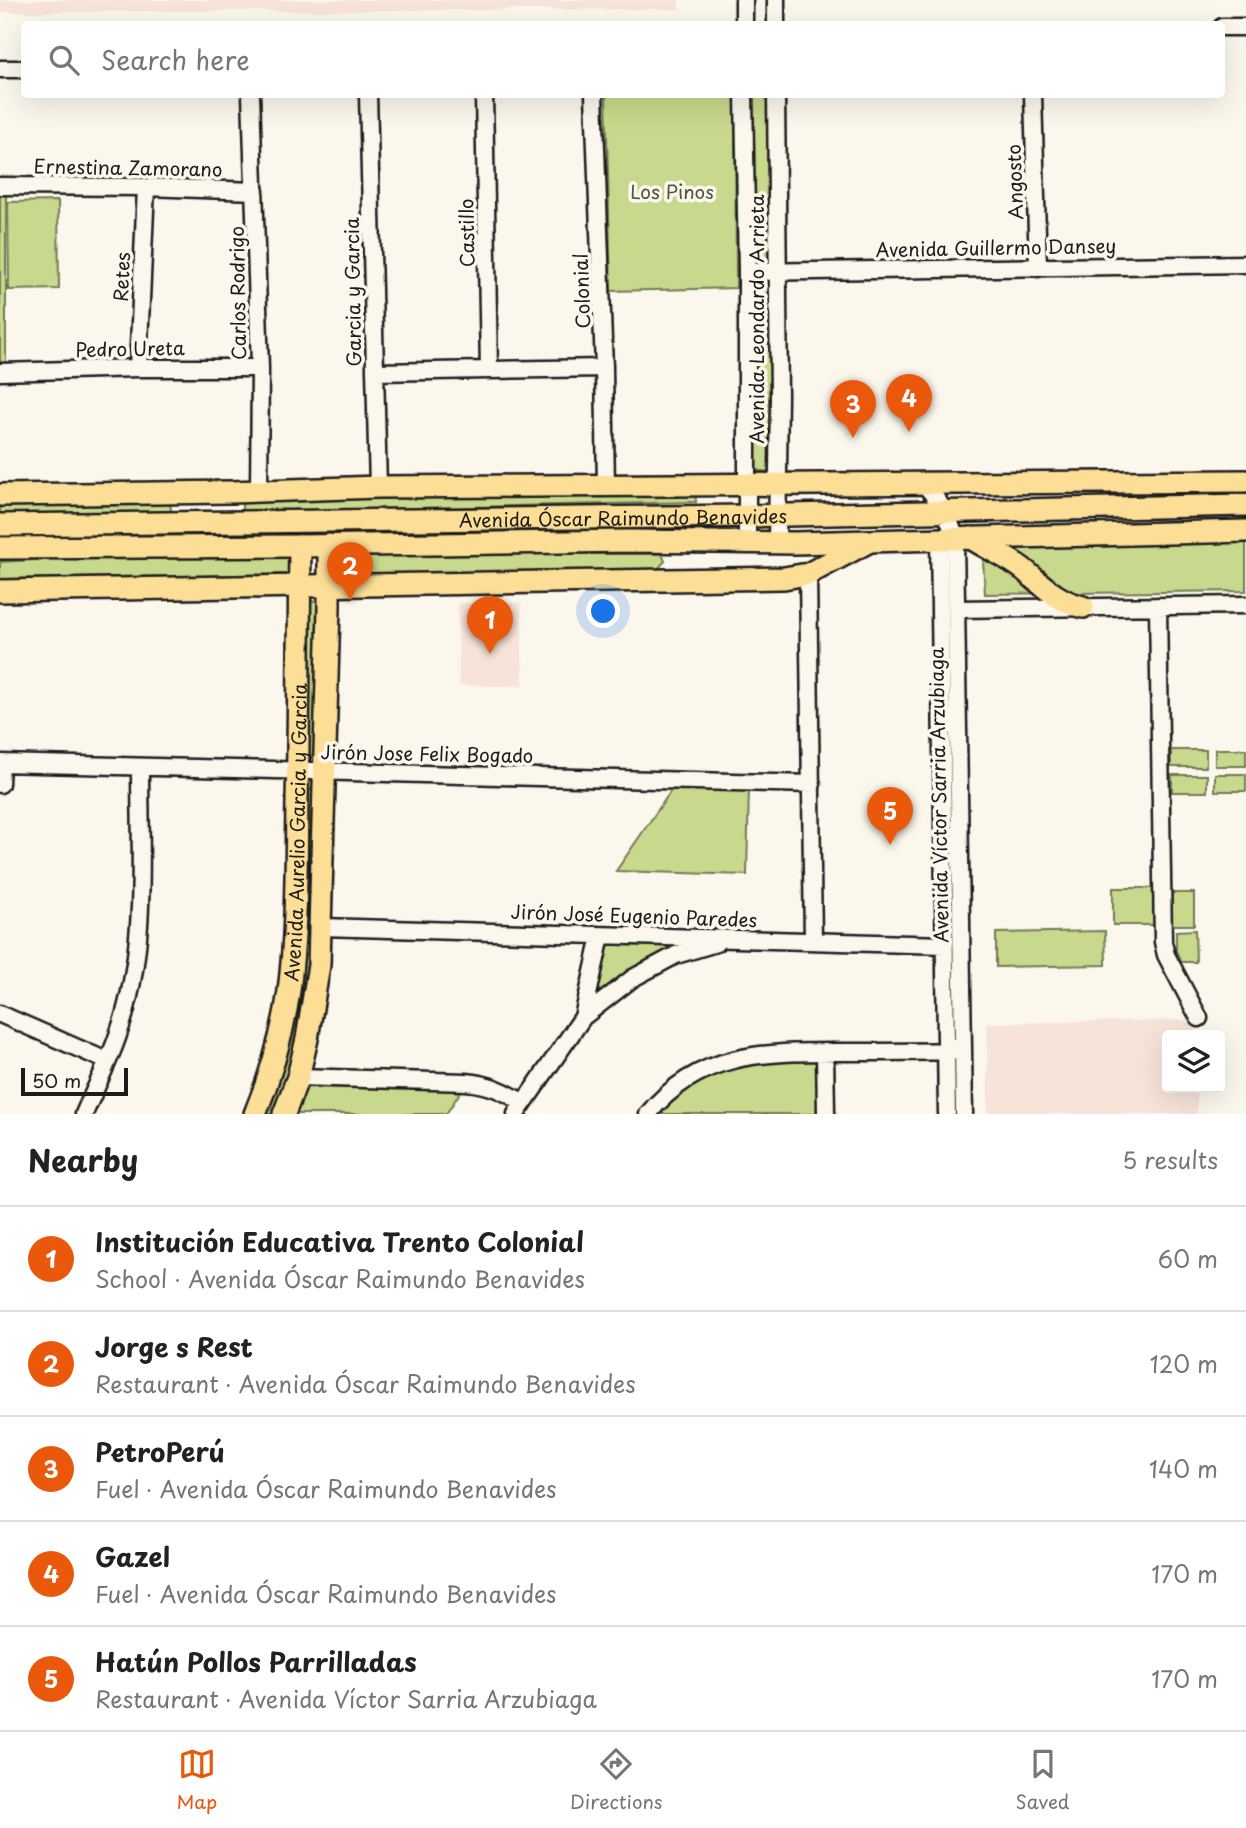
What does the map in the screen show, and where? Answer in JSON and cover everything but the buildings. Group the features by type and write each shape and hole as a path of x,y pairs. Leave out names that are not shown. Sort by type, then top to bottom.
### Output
{"main road":[{"name":"Avenida Óscar Raimundo Benavides","path":"0,495 377,487 1246,481"},
{"path":"1052,482 1139,507"},
{"name":"Avenida Óscar Raimundo Benavides","path":"2,525 777,516 1246,505"},
{"name":"Avenida Óscar Raimundo Benavides","path":"0,548 629,541 777,543 1246,531"},
{"path":"955,538 1024,569 1053,595 1083,607"},
{"name":"Avenida Óscar Raimundo Benavides","path":"0,591 784,578 808,574 869,541"},
{"name":"Avenida Aurelio Garcia y Garcia","path":"284,1114 298,1077 307,1039 319,965 329,545"},
{"name":"Avenida Aurelio Garcia y Garcia","path":"255,1114 276,1053 289,993 293,949 300,546"},
{"path":"0,554 38,547"}],"street":[{"path":"744,0 744,21"},
{"path":"776,0 776,21"},
{"path":"1225,27 1246,27"},
{"path":"0,69 21,69"},
{"name":"Carlos Rodrigo","path":"251,98 260,368 259,491"},
{"name":"Garcia y Garcia","path":"368,98 377,487"},
{"name":"Castillo","path":"484,98 489,370"},
{"name":"Colonial","path":"594,98 606,486"},
{"name":"Avenida Leondardo Arrieta","path":"744,98 747,542"},
{"name":"Avenida Leondardo Arrieta","path":"775,98 779,396 777,543"},
{"name":"Angosto","path":"1032,98 1038,268"},
{"name":"Ernestina Zamorano","path":"0,186 255,191"},
{"name":"Retes","path":"138,368 146,187"},
{"name":"Avenida Guillermo Dansey","path":"747,272 1246,264"},
{"name":"Pedro Ureta","path":"0,372 260,368"},
{"path":"375,372 604,368"},
{"name":"Avenida Víctor Sarria Arzubiaga","path":"924,484 944,512 955,538 964,1114"},
{"name":"Avenida Víctor Sarria Arzubiaga","path":"947,1114 945,945 955,538"},
{"path":"808,574 813,942"},
{"path":"956,609 1246,605"},
{"path":"1158,606 1163,942 1166,955 1199,1018"},
{"path":"0,763 0,784"},
{"name":"Jirón Jose Felix Bogado","path":"0,763 812,784"},
{"path":"84,1114 118,1034 135,962 140,917 140,767"},
{"name":"Jirón José Eugenio Paredes","path":"321,927 945,945"},
{"path":"583,1017 601,936"},
{"path":"298,1077 466,1082 505,1091 519,1109 583,1017 644,972 676,955 729,939"},
{"path":"0,1014 107,1061"},
{"path":"648,1114 668,1091 691,1076 719,1063 750,1055 963,1051"},
{"path":"825,1052 826,1114"}],"shaded area":[{"path":"0,0 679,0 679,9 0,12"},
{"path":"458,603 521,603 523,686 459,685"},
{"path":"1196,1020 1196,1030 1162,1030 1162,1093 1197,1093 1197,1114 988,1114 987,1023"}],"green space":[{"name":"Los Pinos","path":"606,98 735,98 736,288 611,291"},
{"path":"753,98 773,98 772,259 756,261"},
{"path":"0,192 6,192 6,363 0,363"},
{"path":"58,201 59,289 9,290 8,202"},
{"path":"756,285 773,286 772,470 764,472 756,467"},
{"path":"695,492 696,502 242,512 242,498"},
{"path":"169,498 172,515 0,515 0,502"},
{"path":"1246,541 1246,591 985,594 983,560 997,546"},
{"path":"137,554 291,556 290,574 0,579 0,562"},
{"path":"339,554 662,554 665,561 657,570 342,576"},
{"path":"308,601 318,601 315,756 306,755"},
{"path":"1215,749 1246,749 1246,766 1215,766"},
{"path":"1171,750 1206,750 1206,767 1171,767"},
{"path":"1215,774 1246,774 1246,791 1215,791"},
{"path":"1172,775 1207,775 1207,792 1172,792"},
{"path":"675,785 749,786 747,875 616,871"},
{"path":"307,789 316,790 315,928 301,1022 290,1069 273,1114 261,1114 280,1066"},
{"path":"1113,888 1155,888 1156,925 1113,925"},
{"path":"1172,893 1194,893 1194,925 1172,925 1169,922"},
{"path":"1195,930 1196,962 1181,962 1176,951 1176,931"},
{"path":"1105,931 1106,965 996,967 996,933"},
{"path":"608,943 698,945 637,965 595,995"},
{"path":"818,1058 819,1114 660,1114 675,1095 710,1075 752,1061"},
{"path":"307,1087 463,1088 446,1114 295,1114"}],"place":[{"name":"Gazel","path":"909,432"},
{"name":"PetroPerú","path":"853,438"},
{"name":"Jorge s Rest","path":"350,600"},
{"name":"Institución Educativa Trento Colonial","path":"490,654"},
{"name":"Hatún Pollos Parrilladas","path":"890,845"}]}
